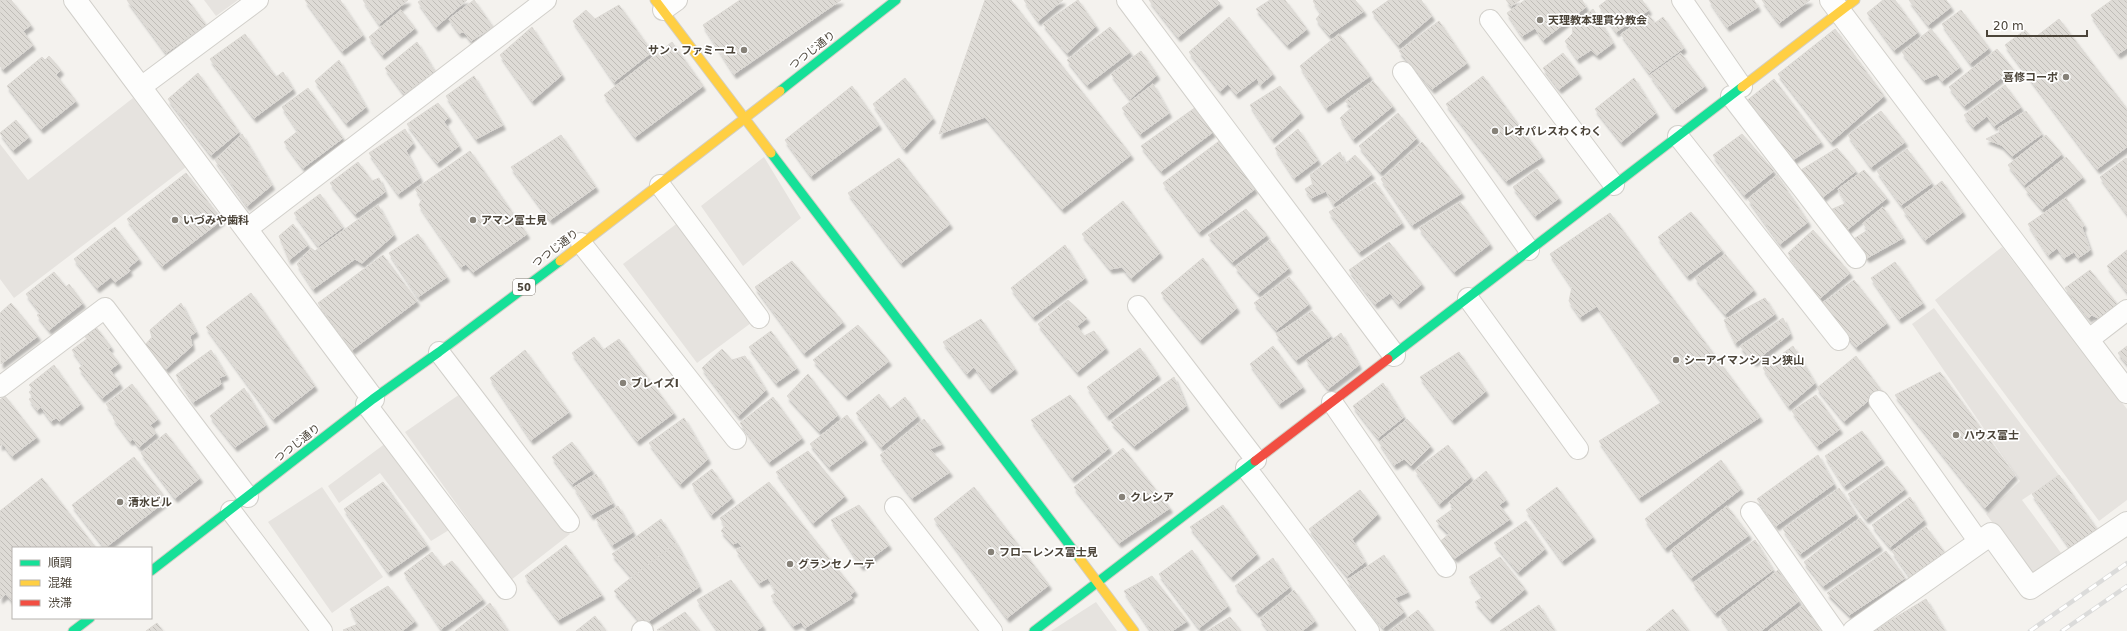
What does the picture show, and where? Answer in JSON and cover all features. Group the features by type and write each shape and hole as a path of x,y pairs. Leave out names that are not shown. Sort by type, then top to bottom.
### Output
{"street":[{"path":"75,0 247,229 370,401"},
{"name":"つつじ通り","path":"152,571 370,401 439,352 581,243 660,185 896,0"},
{"path":"1128,0 1394,354"},
{"path":"665,3 745,118 1134,631"},
{"path":"1034,631 1737,91 1842,4 2127,392"},
{"path":"1854,631 1991,534 2030,588 2127,523"},
{"path":"73,631 89,619"}],"lane":[{"path":"141,87 258,0"},
{"path":"247,229 546,0"},
{"path":"1682,0 1737,91 1856,258"},
{"path":"1490,20 1614,185"},
{"path":"1403,72 1530,250"},
{"path":"1678,136 1839,340"},
{"path":"660,185 759,318"},
{"path":"581,243 736,439"},
{"path":"1468,298 1578,449"},
{"path":"1138,306 1369,631"},
{"path":"0,387 105,308 248,497"},
{"path":"2088,340 2127,310"},
{"path":"439,352 569,522"},
{"path":"370,401 506,589"},
{"path":"1879,401 1979,542"},
{"path":"1332,402 1446,567"},
{"path":"895,507 992,631"},
{"path":"231,511 322,631"},
{"path":"1751,512 1835,631"}],"shaded area":[{"path":"204,0 238,0 216,16"},
{"path":"133,98 186,167 14,298 0,279 0,144 28,180"},
{"path":"764,157 801,218 743,266 701,206"},
{"path":"679,222 751,323 697,363 623,264"},
{"path":"2002,247 2127,409 2127,500 2099,521 1935,300"},
{"path":"1934,308 2059,475 2022,500 2061,553 2032,575 1986,514 2020,481 1912,324"},
{"path":"463,392 570,534 511,580 405,432"},
{"path":"386,443 449,530 431,541 380,473 339,503 328,486"},
{"path":"322,487 383,577 332,613 268,522"},
{"path":"1096,602 1117,631 1051,631"}],"building":[{"path":"0,0 11,0 31,25 23,31 33,45 3,69 0,66"},
{"path":"127,0 188,0 206,25 166,53"},
{"path":"305,0 340,0 363,35 342,51"},
{"path":"363,0 408,0 379,24"},
{"path":"421,0 467,0 436,27 418,2"},
{"path":"474,0 493,27 471,41 464,32 459,33 449,19"},
{"name":"サン・ファミーユ","path":"740,0 841,0 734,74 703,25"},
{"path":"985,0 1011,0 1131,155 1062,209 985,117 939,134"},
{"path":"1024,0 1063,0 1038,21"},
{"path":"1078,0 1096,26 1067,53 1043,24"},
{"path":"1149,0 1217,0 1220,3 1178,37"},
{"path":"1270,0 1285,0 1307,29 1287,45 1256,9"},
{"path":"1355,0 1364,11 1329,35 1316,19 1321,13 1313,1"},
{"path":"1389,0 1421,0 1432,16 1398,45 1372,12"},
{"path":"1506,0 1520,0 1511,6"},
{"name":"天理教本理貫分教会","path":"1525,0 1582,0 1586,7 1543,40 1535,28 1522,36 1507,13"},
{"path":"1607,0 1642,0 1649,10 1616,32 1599,6"},
{"path":"1709,0 1754,0 1758,7 1727,27"},
{"path":"1762,0 1810,0 1779,23"},
{"path":"1883,0 1895,0 1918,32 1894,50 1867,13"},
{"path":"1909,0 1946,0 1951,7 1928,25"},
{"path":"2112,0 2127,0 2127,48 2118,54 2091,15"},
{"path":"619,5 652,52 614,82 573,21 586,10 595,19"},
{"path":"1593,9 1613,43 1597,55 1591,50 1577,59 1565,41 1573,33 1572,26"},
{"path":"401,10 415,28 382,55 369,37"},
{"path":"1961,10 1989,48 1970,63 1942,24"},
{"path":"1649,15 1655,23 1663,17 1684,48 1649,73 1621,34"},
{"path":"1229,17 1273,74 1260,85 1257,78 1236,94 1228,84 1220,91 1189,52"},
{"name":"喜修コーポ","path":"2059,19 2127,109 2127,147 2097,169 2005,45 2025,30 2033,39"},
{"path":"1439,21 1467,63 1432,89 1399,51"},
{"path":"532,27 562,75 532,101 500,55"},
{"path":"1110,27 1130,52 1087,85 1067,60"},
{"path":"1835,29 1884,96 1831,142 1778,74"},
{"path":"1931,29 1960,67 1942,81 1937,74 1924,80 1902,52"},
{"path":"245,34 276,77 283,72 293,89 254,118 210,59"},
{"path":"1339,34 1370,76 1326,108 1300,66"},
{"path":"417,42 435,72 404,94 385,68"},
{"path":"672,42 703,86 635,137 604,95"},
{"path":"1997,49 2013,69 1964,106 1949,87"},
{"path":"1141,51 1157,75 1130,99 1111,74"},
{"path":"1563,53 1579,74 1559,89 1543,68"},
{"path":"1681,53 1705,86 1674,109 1650,75"},
{"path":"49,56 61,70 56,75 76,101 41,129 7,86 42,57 45,60"},
{"path":"339,60 366,107 346,123 315,81"},
{"path":"198,73 239,132 211,155 168,99"},
{"path":"474,76 503,125 476,139 446,96"},
{"name":"レオパレスわくわく","path":"1483,76 1542,157 1506,181 1446,104"},
{"path":"905,78 933,118 904,149 873,104"},
{"path":"1634,78 1656,113 1621,142 1595,109"},
{"path":"1774,79 1821,142 1791,161 1745,102"},
{"path":"1373,81 1393,106 1353,139 1340,118 1352,107 1345,101"},
{"path":"1153,84 1169,113 1140,134 1122,108"},
{"path":"2005,85 2021,107 1994,126 1987,116 1973,127 1964,115"},
{"path":"852,86 879,125 811,176 785,140"},
{"path":"1280,86 1301,113 1272,139 1250,105"},
{"path":"308,88 343,138 303,168 284,142 298,131 282,107"},
{"path":"438,103 449,117 444,122 459,146 437,163 407,124"},
{"path":"1196,107 1213,132 1161,171 1141,146"},
{"path":"1881,111 1905,142 1871,167 1848,135"},
{"path":"2026,111 2042,134 2012,156 2001,145 1986,139 2000,132 1998,128"},
{"path":"1398,113 1417,138 1380,172 1359,146"},
{"path":"16,120 29,137 13,150 0,133"},
{"path":"405,129 413,143 406,151 420,178 398,194 369,153"},
{"path":"1298,129 1318,160 1294,178 1275,148"},
{"path":"242,134 272,185 247,206 215,160"},
{"path":"1742,134 1774,171 1744,195 1713,155"},
{"path":"561,135 596,187 550,220 511,167"},
{"path":"2046,135 2062,154 2024,185 2008,165"},
{"path":"1222,139 1255,189 1199,232 1163,183"},
{"path":"1422,142 1462,193 1412,225 1381,179"},
{"path":"1837,148 1856,171 1818,201 1796,173"},
{"path":"1907,149 1932,183 1901,205 1877,171"},
{"name":"アマン富士見","path":"470,151 527,234 473,272 466,264 461,267 419,205 422,199 415,189"},
{"path":"1340,152 1345,164 1355,155 1372,174 1333,204 1326,191 1311,198 1305,189 1313,184 1310,175"},
{"path":"2066,157 2083,177 2042,209 2025,189"},
{"path":"899,158 950,224 901,263 848,193"},
{"path":"2126,158 2127,160 2127,214 2100,177"},
{"path":"358,162 372,181 379,178 385,192 355,214 330,183"},
{"path":"1537,169 1559,198 1535,216 1513,187"},
{"path":"1864,170 1887,198 1843,233 1826,212 1846,203 1838,189"},
{"name":"いづみや歯科","path":"186,173 222,220 162,266 127,219"},
{"path":"1777,175 1808,222 1780,244 1748,199"},
{"path":"1942,181 1963,212 1925,240 1903,210"},
{"path":"1375,182 1402,223 1359,252 1329,212"},
{"path":"320,194 343,227 318,246 294,213"},
{"path":"2066,198 2084,225 2082,228 2090,250 2078,258 2074,252 2064,258 2057,248 2048,255 2028,224"},
{"path":"1123,201 1160,253 1131,278 1122,267 1110,269 1082,234"},
{"path":"1460,202 1490,244 1454,272 1419,228"},
{"path":"378,205 394,235 362,263 355,259 313,289 297,264 311,248 315,251"},
{"path":"1883,207 1903,238 1867,258 1852,240 1868,230 1863,223"},
{"path":"1246,209 1267,235 1232,262 1208,235"},
{"path":"1691,212 1722,250 1687,276 1658,237"},
{"name":"シーアイマンション狭山","path":"1610,213 1760,417 1639,498 1599,441 1662,402 1597,306 1580,317 1569,301 1572,287 1550,254"},
{"path":"293,224 308,245 289,260 279,236"},
{"path":"115,227 139,259 128,268 130,271 115,282 111,277 97,288 74,259"},
{"path":"1813,230 1850,273 1819,299 1788,253"},
{"path":"418,234 447,277 418,297 389,253"},
{"path":"1270,240 1289,268 1258,293 1235,267"},
{"path":"1389,242 1422,284 1398,304 1390,293 1375,304 1349,270"},
{"path":"1065,245 1085,278 1033,317 1011,288"},
{"path":"2127,250 2127,292 2107,266"},
{"path":"1725,254 1754,290 1725,314 1695,278"},
{"path":"383,255 417,301 352,350 318,303"},
{"path":"1203,258 1237,308 1200,340 1161,293"},
{"path":"792,261 843,322 804,353 755,287"},
{"path":"1895,262 1923,303 1899,319 1871,278"},
{"path":"2090,270 2118,305 2100,319 2092,315 2089,318 2065,288"},
{"path":"54,272 66,287 69,284 83,303 49,330 37,315 41,313 26,294"},
{"path":"1289,277 1309,304 1276,330 1254,303"},
{"path":"1854,280 1887,323 1856,347 1821,304"},
{"path":"251,293 315,386 273,419 206,327"},
{"path":"1765,298 1775,314 1735,343 1724,320"},
{"path":"1068,300 1087,318 1077,326 1084,336 1094,331 1106,348 1077,372 1038,324"},
{"path":"11,303 38,336 1,364 0,313"},
{"path":"181,303 196,332 190,336 192,346 166,369 145,345 152,337 150,330"},
{"path":"1312,311 1331,336 1296,360 1276,334"},
{"path":"1783,318 1790,334 1754,362 1740,346"},
{"path":"981,319 1015,369 990,389 974,367 967,374 943,342"},
{"path":"858,325 889,361 846,396 813,360"},
{"path":"96,327 111,347 108,349 119,363 110,370 120,384 102,398 79,368 83,365 72,350 87,339 84,336"},
{"path":"771,331 797,368 776,383 749,347"},
{"path":"1341,333 1359,365 1328,389 1306,360"},
{"name":"ブレイズⅠ","path":"594,337 603,350 619,339 674,413 637,441 572,353"},
{"path":"1273,346 1303,387 1279,404 1250,364"},
{"path":"1793,346 1815,383 1788,406 1763,368"},
{"path":"2127,346 2127,364 2118,353"},
{"path":"1140,348 1158,375 1107,416 1087,387"},
{"path":"722,349 732,360 745,356 766,390 738,416 702,368"},
{"path":"211,350 226,375 219,378 221,384 193,402 176,375"},
{"path":"525,350 569,412 531,440 490,378"},
{"path":"1459,352 1486,391 1452,420 1420,377"},
{"path":"1856,356 1881,390 1844,421 1817,388"},
{"path":"54,365 81,404 59,421 56,418 51,421 41,407 37,410 29,399 33,397 29,392 33,389 29,385"},
{"name":"ハウス富士","path":"1940,372 2015,475 1985,508 1895,395"},
{"path":"808,374 838,415 819,431 787,396"},
{"path":"1174,377 1186,406 1134,446 1111,422"},
{"path":"1383,383 1404,417 1378,438 1353,406"},
{"path":"132,384 158,419 150,425 156,433 139,447 133,439 130,441 113,418 115,416 106,404"},
{"path":"244,388 266,425 235,447 210,416"},
{"path":"879,394 890,409 905,397 918,416 881,447 856,413"},
{"path":"1070,395 1109,448 1072,478 1031,420"},
{"path":"1816,395 1840,429 1817,446 1792,411"},
{"path":"5,396 37,437 12,456 3,444 0,446 0,400"},
{"path":"773,397 802,438 769,462 740,423"},
{"path":"847,415 865,440 829,467 810,444"},
{"path":"684,418 708,459 680,484 649,443"},
{"path":"924,419 942,444 930,449 950,472 912,498 880,455"},
{"path":"1407,419 1431,446 1411,466 1404,459 1394,465 1379,442"},
{"path":"1862,431 1882,459 1844,486 1825,456"},
{"path":"166,433 200,478 175,498 141,453"},
{"path":"572,442 592,470 572,484 552,457"},
{"path":"1448,445 1471,477 1439,504 1415,470"},
{"name":"クレシア","path":"1123,448 1170,508 1119,543 1074,487"},
{"path":"808,451 845,496 813,523 776,472"},
{"path":"1818,455 1834,484 1776,526 1757,499"},
{"name":"清水ビル","path":"134,457 167,500 106,547 104,547 72,505"},
{"path":"1721,460 1741,489 1665,548 1645,519"},
{"path":"1887,466 1905,489 1866,519 1848,494"},
{"path":"712,469 732,498 711,515 692,484"},
{"path":"1486,471 1506,500 1499,505 1510,519 1455,558 1437,544 1449,534 1436,521 1454,508 1449,502"},
{"path":"596,474 613,503 591,515 574,487"},
{"path":"2059,475 2097,529 2070,548 2032,494"},
{"path":"42,478 95,547 12,547 12,601 6,594 0,599 0,511"},
{"path":"383,482 427,545 388,572 344,509"},
{"name":"グランセノーテ","path":"769,482 855,591 850,595 852,598 805,628 801,622 793,626 771,596 776,592 768,578 759,583 736,550 742,547 738,542 733,544 721,531 725,526 720,518"},
{"name":"フローレンス富士見","path":"974,487 1049,585 1007,618 934,519"},
{"path":"1557,487 1593,537 1562,561 1526,510"},
{"path":"1839,488 1856,514 1800,554 1783,529"},
{"path":"1360,490 1378,514 1352,539 1365,562 1347,576 1309,529"},
{"path":"1910,497 1924,520 1890,547 1872,525"},
{"path":"859,505 889,545 861,566 831,520"},
{"path":"1223,505 1257,554 1231,577 1190,527"},
{"path":"618,506 633,532 612,545 596,519"},
{"path":"1727,506 1749,535 1691,578 1671,550"},
{"path":"1860,518 1880,546 1823,586 1804,562"},
{"path":"661,519 676,543 632,577 612,554"},
{"path":"1526,521 1545,549 1518,572 1494,543"},
{"path":"1926,527 1945,553 1910,577 1892,551"},
{"path":"1755,540 1773,570 1715,613 1693,583"},
{"path":"676,543 699,587 643,625 614,591"},
{"path":"566,545 602,595 558,620 525,576"},
{"path":"1192,550 1228,606 1199,628 1159,574"},
{"path":"1886,551 1905,578 1849,615 1827,593"},
{"path":"432,552 443,567 452,561 483,599 441,629 404,573"},
{"path":"1384,555 1408,592 1395,598 1404,612 1383,628 1347,580"},
{"path":"1500,557 1525,589 1490,619 1475,602 1483,597 1469,577"},
{"path":"1273,558 1290,587 1257,613 1235,586"},
{"path":"1778,570 1799,601 1761,631 1730,631 1720,616"},
{"path":"1152,576 1187,621 1172,631 1151,631 1124,591"},
{"path":"731,580 763,626 756,631 718,631 697,600"},
{"path":"388,586 415,621 402,631 343,630 358,624 350,609"},
{"path":"1294,590 1315,621 1302,631 1269,631 1260,619"},
{"path":"1926,599 1945,631 1873,631"},
{"path":"490,603 508,631 455,631"},
{"path":"1804,604 1820,631 1768,631"},
{"path":"1539,605 1555,631 1500,631"},
{"path":"1673,609 1689,631 1646,631"},
{"path":"1418,610 1434,631 1390,631"},
{"path":"685,612 700,631 657,630"},
{"path":"595,616 606,631 576,631"},
{"path":"1230,617 1241,631 1207,631"},
{"path":"157,623 163,631 146,631"}],"railway":[{"path":"2030,631 2127,563"},
{"path":"2062,631 2127,586"}],"traffic: fast":[{"path":"780,91 896,0"},
{"path":"1388,359 1742,87"},
{"path":"771,153 1080,559"},
{"path":"152,570 373,399 439,352 560,261"},
{"path":"1034,631 1255,461"},
{"path":"73,631 89,619"}],"traffic: slow":[{"path":"655,0 771,153"},
{"path":"1742,87 1855,0"},
{"path":"560,261 780,91"},
{"path":"1080,559 1134,631"}],"traffic: jam":[{"path":"1255,461 1388,359"}],"place":[{"name":"天理教本理貫分教会","path":"1540,20"},
{"name":"サン・ファミーユ","path":"744,50"},
{"name":"喜修コーポ","path":"2066,77"},
{"name":"レオパレスわくわく","path":"1495,131"},
{"name":"いづみや歯科","path":"175,220"},
{"name":"アマン富士見","path":"473,220"},
{"name":"シーアイマンション狭山","path":"1676,360"},
{"name":"ブレイズⅠ","path":"623,383"},
{"name":"ハウス富士","path":"1956,435"},
{"name":"クレシア","path":"1122,497"},
{"name":"清水ビル","path":"120,502"},
{"name":"フローレンス富士見","path":"991,552"},
{"name":"グランセノーテ","path":"790,564"}]}
